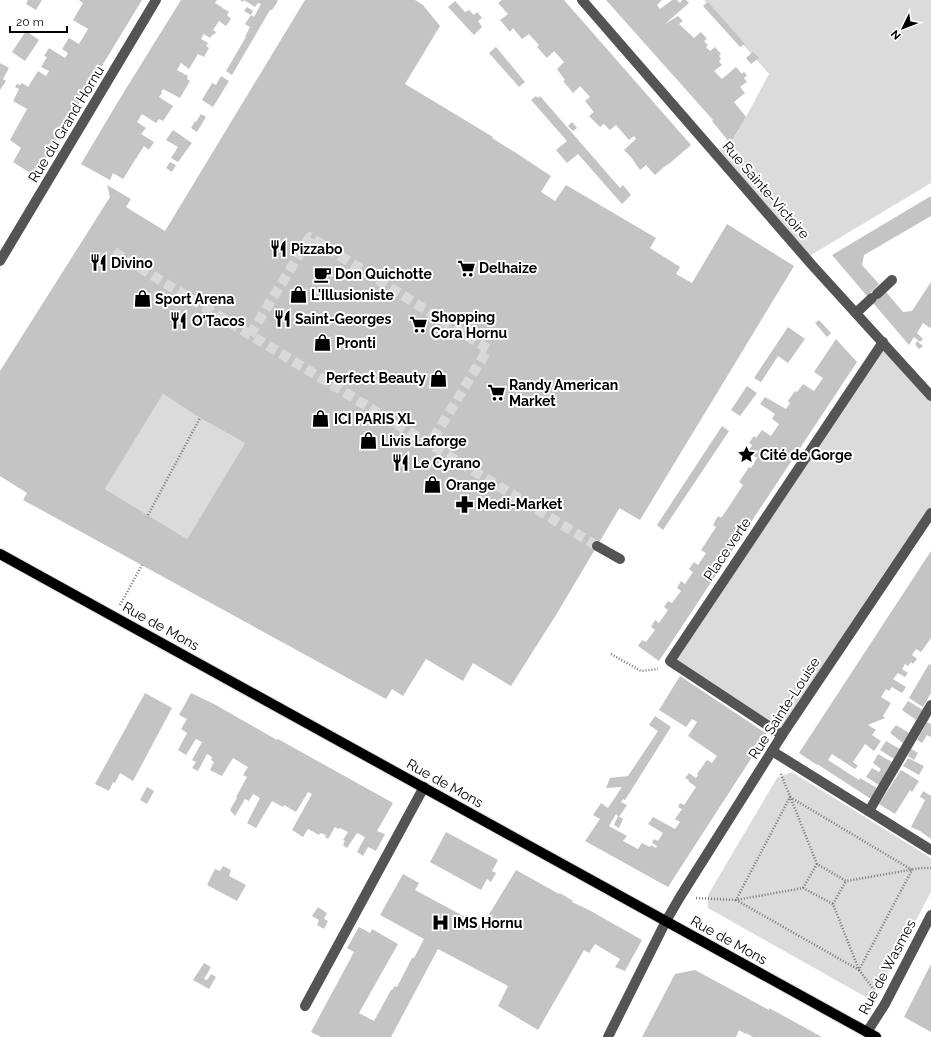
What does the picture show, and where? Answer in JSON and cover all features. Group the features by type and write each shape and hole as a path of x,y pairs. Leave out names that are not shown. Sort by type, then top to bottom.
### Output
{"main road":[{"name":"Rue de Mons","path":"0,554 872,1035"}],"street":[{"name":"Rue du Grand Hornu","path":"0,261 4,245 156,0"},
{"name":"Rue Sainte-Victoire","path":"582,0 812,265 931,396"},
{"path":"856,313 892,280"},
{"name":"Place verte","path":"670,661 883,342"},
{"name":"Rue Sainte-Louise","path":"608,1037 666,921 680,898 782,735 931,513"},
{"path":"597,546 620,559"},
{"path":"670,661 782,735"},
{"path":"870,811 931,705"},
{"path":"772,751 931,850"},
{"path":"305,1006 424,787"},
{"name":"Rue de Wasmes","path":"872,1035 885,1004 931,915"}],"path":[{"path":"148,515 200,418"},
{"path":"114,616 142,565"},
{"path":"611,654 641,671 658,669 670,661"},
{"path":"772,751 816,864 846,881 931,868"},
{"path":"790,797 912,870"},
{"path":"736,900 790,797"},
{"path":"803,888 816,864"},
{"path":"859,970 912,870"},
{"path":"833,904 846,881"},
{"path":"680,898 736,900 803,888 833,904 859,970 885,1004"},
{"path":"736,900 859,970"}],"shaded area":[{"path":"704,0 931,0 931,183 806,258 719,149 733,140 769,74"},
{"path":"883,342 931,396 931,513 782,735 670,661"},
{"path":"163,394 200,418 245,443 187,539 105,489"},
{"path":"792,772 931,858 931,892 873,1001 708,908 708,895 777,778"}],"building":[{"path":"28,0 42,0 36,10 26,4"},
{"path":"79,0 142,0 35,176 13,162 21,148 10,140 27,109 13,101 19,89 15,87 17,84 20,85 22,83 28,87 38,71 46,76 49,71 41,67 47,57 44,56 49,48 65,58 68,53 62,49 69,38 79,44 88,29 73,20 83,3"},
{"path":"181,0 217,0 215,3 229,12 227,15 231,19 226,26 219,21 213,30 216,32 210,38 204,34 201,39 208,43 206,46 209,48 204,57 198,54 189,69 181,63 177,70 188,76 187,79 190,81 180,98 163,89 161,92 162,93 159,97 173,106 163,121 159,119 156,123 142,114 137,122 146,128 141,134 154,142 149,150 144,146 123,179 113,173 110,180 81,164"},
{"path":"244,0 278,1 272,10 270,10 232,75 226,71 246,37 250,27 245,24 251,15 254,17 261,4 258,3 255,7"},
{"name":"Shopping Cora Hornu","path":"305,0 415,0 423,5 440,26 405,84 493,137 492,138 551,176 541,192 555,201 566,185 656,238 650,248 680,267 676,274 692,283 727,224 794,266 640,520 619,508 556,615 511,686 473,663 463,681 426,659 403,696 392,689 386,699 23,500 27,493 0,476 0,371 110,197 107,185 131,199 126,207 165,231","holes":["163,394 200,418 245,443 187,539 105,489"]},
{"path":"502,0 564,0 691,145 655,175 646,165 640,170 624,150 636,139 634,136 629,140 616,125 610,130 604,124 600,127 589,116 594,112 585,101 590,97 580,86 573,93 563,81 565,80 557,69 564,62 554,51 547,58 537,47 539,45 529,34 522,39 513,28 510,32 500,20 508,14 498,3"},
{"path":"606,0 662,0 657,5 660,9 672,0 677,0 680,3 682,0 686,0 689,3 665,24 678,16 683,21 679,24 694,38 701,32 707,39 704,41 708,45 706,47 710,51 715,47 721,54 719,56 721,59 719,61 722,65 714,71 722,79 736,67 742,74 744,72 747,75 744,78 747,82 740,87 745,93 734,102 746,117 730,143 712,121 713,120"},
{"path":"455,1 465,12 469,10 474,15 477,12 482,18 478,21 482,27 474,35 448,7"},
{"path":"708,2 745,44 740,47 703,6"},
{"path":"247,7 253,11 251,15 244,11"},
{"path":"26,31 39,40 25,61 12,52"},
{"path":"496,47 525,82 519,87 489,53"},
{"path":"753,52 759,58 751,64 746,58"},
{"path":"0,63 9,68 3,79 6,81 0,90"},
{"path":"221,76 229,81 213,107 202,100 212,83 216,85"},
{"path":"536,96 538,98 540,96 620,188 623,185 631,195 622,204 578,154 567,163 556,150 567,141 531,100"},
{"path":"201,114 206,117 197,132 191,128"},
{"path":"572,122 577,128 573,131 568,126"},
{"path":"173,130 192,143 178,162 171,158 178,147 166,140"},
{"path":"170,162 176,165 172,172 166,168"},
{"path":"931,196 931,216 864,255 862,265 879,284 867,296 832,255"},
{"path":"931,282 931,326 930,328 923,323 917,333 923,339 920,342 914,337 909,345 873,303 886,292 903,312 912,311"},
{"path":"819,320 831,333 827,337 815,323"},
{"path":"788,327 805,339 788,363 778,356 761,382 754,378"},
{"path":"836,339 857,362 659,661 638,646 642,640 646,642 655,630 651,627 655,620 659,623 668,610 664,607 668,601 672,603 681,591 677,588 681,581 685,584 693,572 689,569 694,562 698,565 706,553 701,550 716,527 713,525 718,516 721,518 722,517 743,485 739,482 757,458 748,452 752,445 749,443 754,436 756,438 762,430 771,436 779,424 772,419 775,414 760,404 765,397 786,409 790,403 788,401 795,391 797,392 803,384 814,391 823,378 814,372"},
{"path":"917,341 923,346 919,349 915,344"},
{"path":"747,386 757,393 740,416 731,410"},
{"path":"722,426 729,431 663,530 657,525"},
{"path":"931,551 931,638 921,652 916,649 912,655 917,659 913,664 911,662 908,666 905,664 902,669 908,673 905,677 898,673 893,679 906,687 902,693 892,687 889,691 886,689 881,697 891,703 883,716 885,718 868,725 876,730 872,735 881,741 874,751 865,744 853,762 858,766 855,769 832,754 828,760 859,780 860,778 877,788 871,799 799,753"},
{"path":"929,664 931,665 931,693 923,707 909,698"},
{"path":"680,676 767,734 668,887 585,841 600,819 593,815 601,803 608,808 622,787 606,788 610,778 628,776 658,731 649,725 655,716 671,727 625,800 623,799 621,802 627,805 619,817 616,814 609,826 627,836 623,841 638,849 642,843 656,848 657,846 652,843 654,839 658,841 663,833 648,824 653,817 675,829 680,822 675,819 682,809 678,807 680,803 684,805 696,787 685,778 689,773 696,778 698,775 697,774 707,760 712,763 717,756 688,736 697,722 692,719 686,727 659,710"},
{"path":"145,693 172,708 133,781 120,773 115,783 113,782 109,791 95,784"},
{"path":"191,693 214,704 393,803 377,831 385,834 376,851 368,847 363,856 357,852 365,837 357,833 347,848 343,845 345,841 343,840 348,832 340,828 338,829 335,827 328,839 325,837 326,835 320,833 319,835 308,829 303,837 292,830 312,794 308,792 296,812 284,805 283,807 272,801 256,828 247,823 260,798 253,794 249,801 245,799 235,816 230,810 247,777 243,775 248,767 233,758 222,776 210,770 214,762 211,760 212,757 207,754 198,771 192,768 196,762 192,760 202,742 196,739 186,755 178,750 187,733 181,729 187,719 179,715"},
{"path":"908,701 923,710 916,720 902,710"},
{"path":"927,722 931,724 931,737 927,735 922,743 917,740"},
{"path":"896,725 909,733 903,743 890,733"},
{"path":"886,741 900,749 894,759 880,750"},
{"path":"911,749 918,753 914,760 908,756"},
{"path":"878,754 892,762 879,785 866,777 872,768 879,772 881,769 873,763"},
{"path":"908,758 924,766 919,775 903,766"},
{"path":"901,770 919,781 912,792 910,790 895,814 879,804"},
{"path":"147,787 154,791 147,804 140,800"},
{"path":"923,791 931,796 931,839 920,831 911,827 925,800 920,797"},
{"path":"618,816 623,819 619,828 614,825"},
{"path":"446,832 498,860 492,871 496,873 491,882 487,879 481,890 430,862"},
{"path":"223,866 231,870 229,876 246,885 237,901 207,885 215,869 220,871"},
{"path":"516,870 559,894 560,893 573,901 572,902 642,940 625,971 615,967 620,959 595,944 589,953 584,950 538,1030 498,1006 508,986 438,949 391,1037 321,1037 311,1032 354,952 347,948 359,927 370,933 372,929 398,944 359,1013 374,1021 391,990 395,986 397,987 412,958 414,958 424,939 380,915 403,874 419,883 415,890 482,926"},
{"path":"318,907 327,913 324,919 328,921 324,929 317,925 319,920 312,916"},
{"path":"204,963 211,967 204,979 207,980 211,974 216,977 209,989 193,980"},
{"path":"931,964 931,1032 904,1017"},
{"path":"695,970 822,1037 753,1037 739,1030 736,1037 642,1037 675,974"}],"tunnel":[{"path":"250,335 310,237 488,349 430,444"},
{"path":"114,252 597,546"}],"place":[{"name":"Pizzabo","path":"278,249"},
{"name":"Divino","path":"98,263"},
{"name":"Delhaize","path":"466,268"},
{"name":"Don Quichotte","path":"322,274"},
{"name":"L'Illusioniste","path":"298,295"},
{"name":"Sport Arena","path":"142,299"},
{"name":"Saint-Georges","path":"282,319"},
{"name":"O'Tacos","path":"179,321"},
{"name":"Shopping Cora Hornu","path":"418,325"},
{"name":"Pronti","path":"323,343"},
{"name":"Perfect Beauty","path":"439,378"},
{"name":"Randy American Market","path":"496,393"},
{"name":"ICI PARIS XL","path":"321,419"},
{"name":"Livis Laforge","path":"368,441"},
{"name":"Cité de Gorge","path":"747,455"},
{"name":"Le Cyrano","path":"400,463"},
{"name":"Orange","path":"433,485"},
{"name":"Medi-Market","path":"464,504"},
{"name":"IMS Hornu","path":"440,923"}]}
